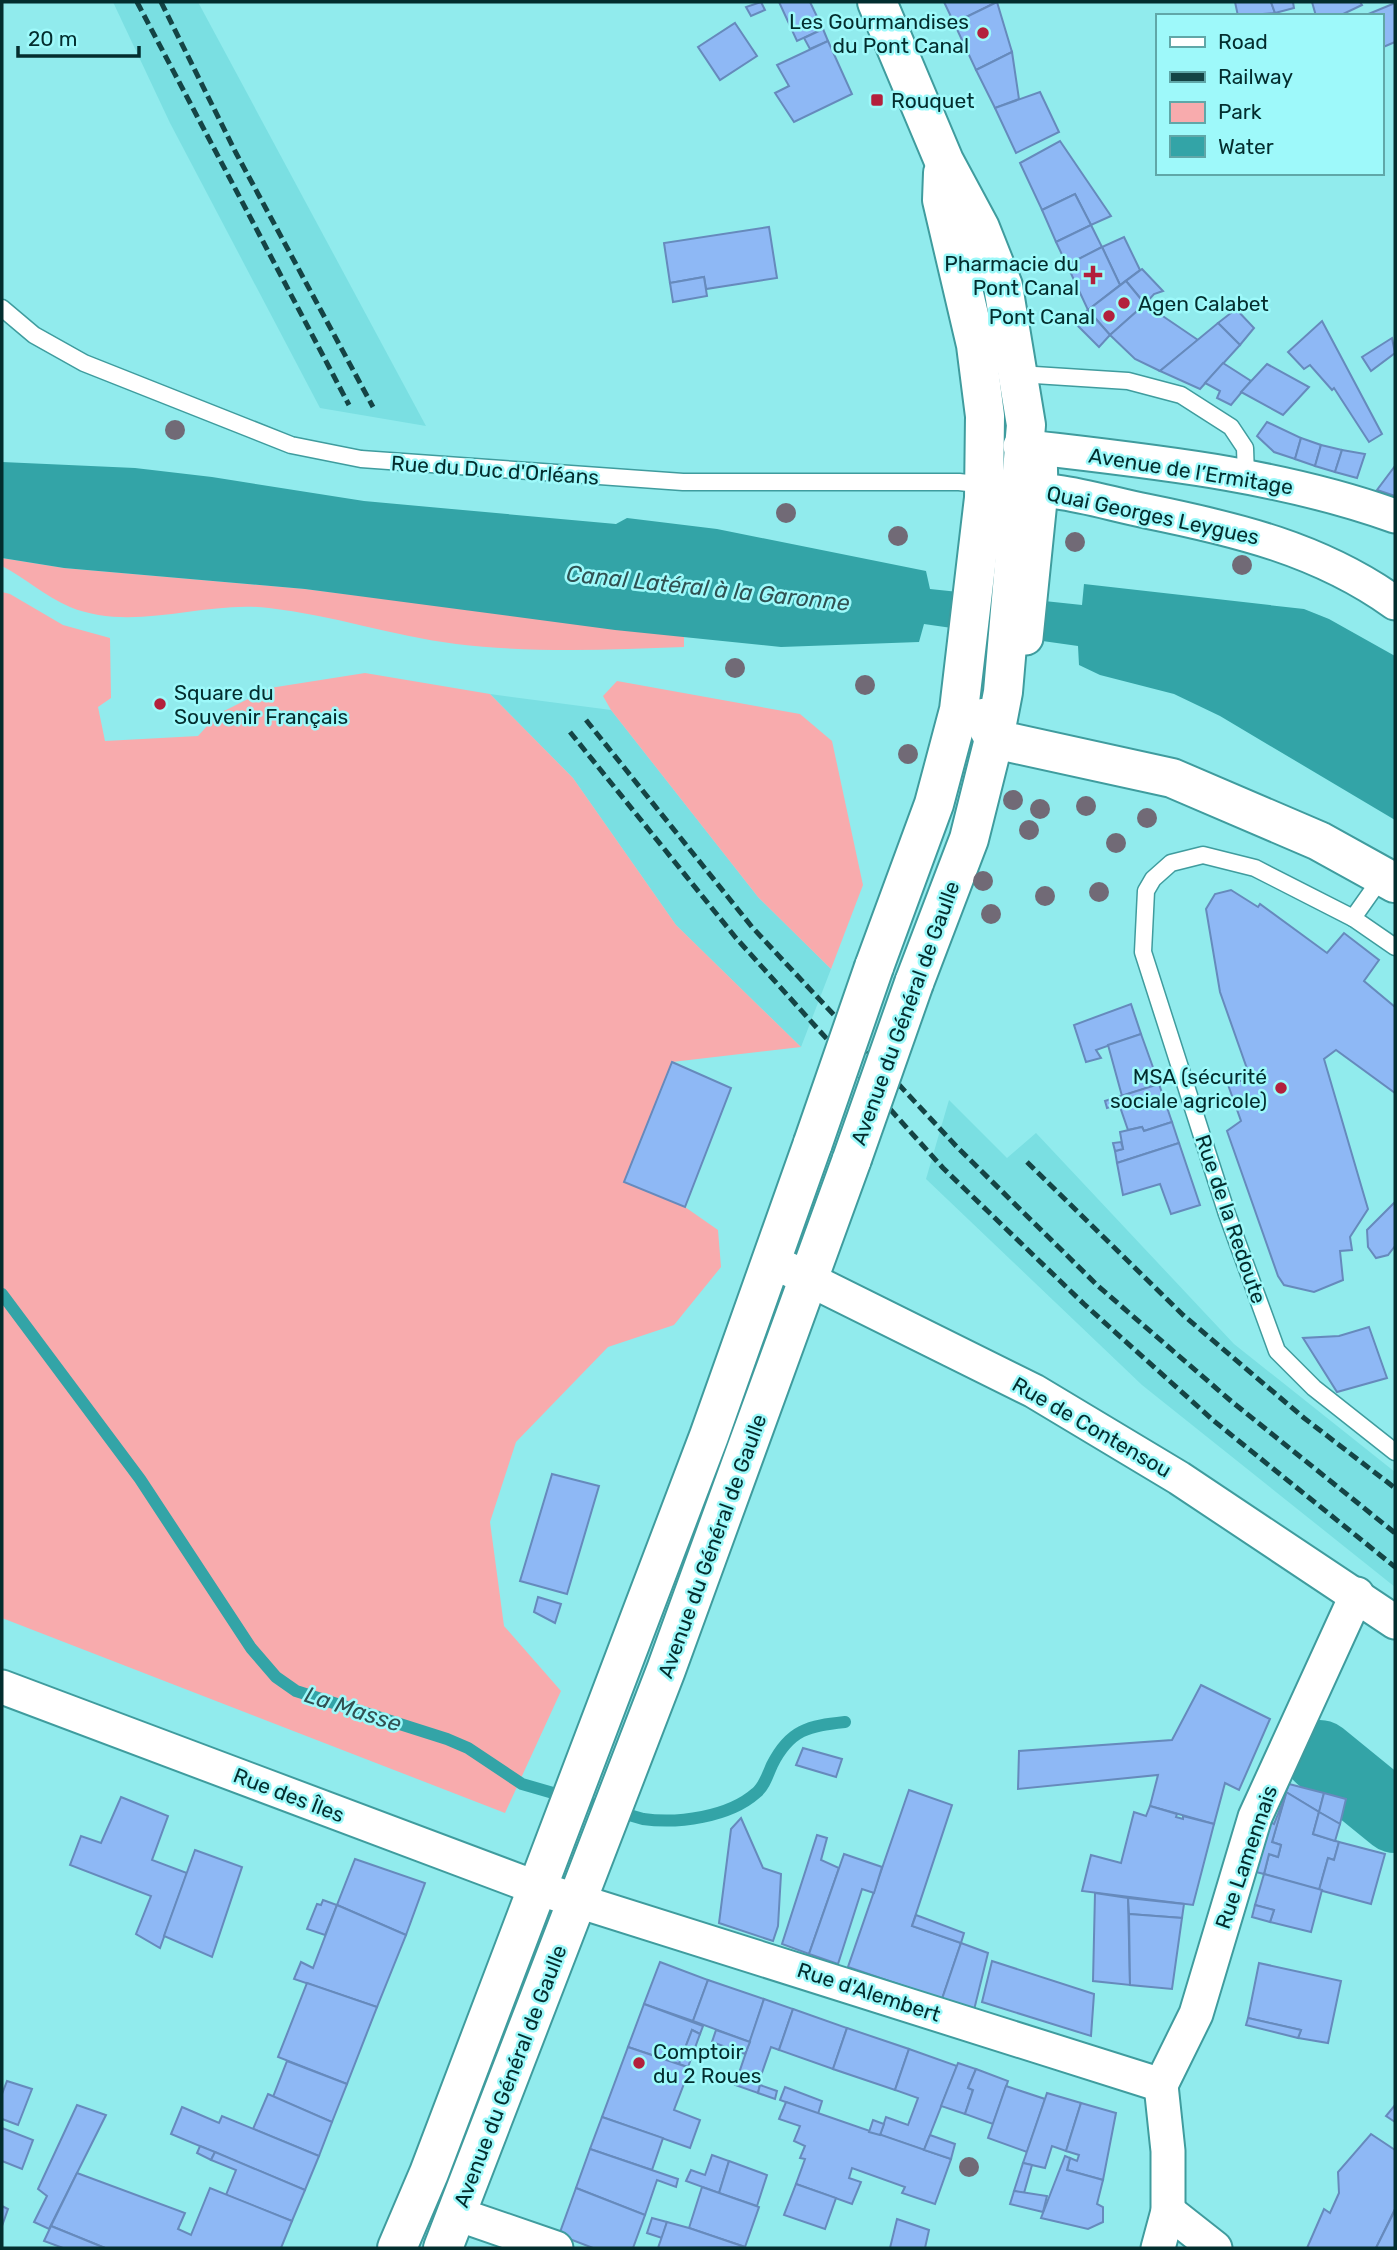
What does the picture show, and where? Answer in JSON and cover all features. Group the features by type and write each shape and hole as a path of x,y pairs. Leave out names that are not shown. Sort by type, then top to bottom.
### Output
{"main road":[{"path":"877,2 944,161 980,228 1003,286 1007,374 1023,447 1017,494"},
{"path":"944,161 942,200 975,345 986,432 1017,494"},
{"path":"948,224 972,266 989,337 1007,374"},
{"name":"Avenue du Général de Gaulle","path":"443,2248 625,1776 810,1282 914,983 969,839 994,722 1017,494"},
{"path":"994,722 1172,778 1320,841 1390,879"},
{"name":"Avenue du Général de Gaulle","path":"397,2248 429,2174 531,1876 584,1762 705,1450 934,804 994,722"}],"street":[{"name":"Avenue de l’Ermitage","path":"1023,447 1246,476 1310,489 1395,516"},
{"name":"Quai Georges Leygues","path":"1017,494 1243,531 1315,557 1373,587 1395,603"},
{"name":"Rue de Contensou","path":"772,1261 1034,1391 1179,1478 1357,1594 1395,1622"},
{"name":"Rue Lamennais","path":"1161,2085 1196,2014 1255,1817 1357,1594"},
{"name":"Rue des Îles","path":"2,1687 531,1876 581,1890"},
{"name":"Rue d'Alembert","path":"581,1890 1161,2085"},
{"path":"1158,2248 1168,2211 1168,2151 1161,2085"},
{"path":"1168,2211 1215,2248"},
{"path":"457,2214 556,2248"}],"lane":[{"name":"Rue du Duc d'Orléans","path":"2,308 34,335 83,363 291,445 321,453 469,470 683,482 959,482 1017,494"},
{"path":"1007,374 1128,381 1181,395 1231,427 1245,448 1246,476"},
{"name":"Rue de la Redoute","path":"1395,947 1353,918 1255,868 1203,855 1171,863 1153,879 1146,891 1143,952 1227,1214 1277,1351 1314,1388 1395,1452"},
{"path":"1353,918 1390,879"}],"shaded area":[{"path":"113,2 198,2 426,426 320,408 170,123"},
{"path":"490,694 611,710 758,897 831,969 801,1047 676,925 573,778"},
{"path":"949,1100 1007,1158 1036,1133 1234,1344 1395,1472 1395,1587 1142,1385 926,1179"}],"green space":[{"path":"2,558 64,568 305,589 684,636 684,647 570,650 485,647 409,636 316,615 269,608 219,608 144,617 94,614 52,598 2,566"},
{"path":"2,592 63,625 110,638 111,698 98,707 105,741 198,736 218,714 270,688 365,673 490,694 573,778 676,925 801,1047 672,1062 624,1182 685,1207 718,1230 721,1267 674,1325 608,1347 516,1442 490,1522 504,1626 561,1691 505,1813 2,1618"},
{"path":"617,681 800,714 832,741 863,885 831,969 758,897 611,710 603,696"}],"water":[{"name":"Canal Latéral à la Garonne","path":"2,462 135,468 364,501 616,524 627,518 717,529 926,571 930,589 1082,605 1084,584 1304,609 1329,619 1395,656 1395,820 1220,716 1174,694 1100,675 1079,665 1078,646 924,624 919,642 781,647 615,630 305,589 64,568 2,558"}],"building":[{"path":"761,2 765,10 751,16 746,7"},
{"path":"779,2 810,2 823,29 797,41"},
{"path":"944,2 997,2 954,23"},
{"name":"Les Gourmandises du Pont Canal","path":"997,2 1012,52 976,70 954,23"},
{"path":"1235,2 1271,2 1275,13 1263,14 1238,14"},
{"path":"1271,2 1293,2 1294,8 1275,13"},
{"path":"1312,2 1360,2 1362,5 1343,14 1315,14"},
{"path":"1395,3 1395,42 1383,47 1383,14 1368,14"},
{"path":"735,23 757,56 720,80 698,47"},
{"path":"823,29 828,41 810,49 804,38"},
{"path":"828,41 852,94 794,122 775,93 789,86 777,65"},
{"path":"1012,52 1019,99 995,108 976,70"},
{"path":"1040,92 1059,132 1016,153 995,108"},
{"path":"1060,141 1111,216 1091,225 1075,194 1042,210 1020,163"},
{"path":"1075,194 1091,225 1056,242 1042,210"},
{"path":"1091,225 1102,247 1067,265 1056,242"},
{"path":"769,227 777,278 706,289 704,277 670,283 664,243"},
{"path":"1124,237 1140,270 1120,285 1102,247"},
{"name":"Pharmacie du Pont Canal","path":"1102,247 1120,285 1088,310 1067,265"},
{"path":"1142,269 1163,291 1154,294 1145,304 1126,281"},
{"path":"704,277 707,296 673,302 670,283"},
{"path":"1126,281 1145,304 1110,335 1088,310"},
{"path":"1145,304 1198,340 1160,371 1135,359 1110,335"},
{"path":"1236,309 1254,328 1240,345 1218,323"},
{"path":"1088,310 1110,335 1099,347 1074,322"},
{"path":"1322,321 1382,434 1369,442 1334,388 1332,390 1310,365 1304,369 1288,352"},
{"path":"1218,323 1240,345 1200,389 1160,371"},
{"path":"1392,338 1395,353 1371,371 1362,357"},
{"path":"1223,363 1251,381 1231,405 1217,398 1220,391 1205,383"},
{"path":"1267,364 1309,387 1283,415 1241,392"},
{"path":"1267,422 1301,438 1295,459 1274,452 1257,436"},
{"path":"1301,438 1321,445 1315,466 1295,459"},
{"path":"1321,445 1342,450 1335,472 1315,466"},
{"path":"1342,450 1365,454 1357,478 1335,472"},
{"path":"1395,466 1395,496 1377,490"},
{"name":"MSA (sécurité sociale agricole)","path":"1231,890 1258,907 1260,904 1327,953 1344,933 1379,960 1364,981 1395,1007 1395,1093 1336,1050 1324,1059 1368,1209 1350,1237 1352,1250 1340,1251 1343,1280 1314,1292 1284,1285 1278,1276 1227,1131 1241,1121 1227,1082 1251,1080 1220,992 1206,909 1215,894"},
{"path":"1131,1004 1141,1034 1096,1050 1101,1058 1086,1062 1074,1025"},
{"path":"1141,1034 1159,1084 1122,1096 1108,1045"},
{"path":"672,1062 731,1088 685,1207 624,1182"},
{"path":"1159,1084 1172,1122 1144,1131 1142,1127 1128,1130 1119,1104 1107,1108 1105,1101"},
{"path":"1172,1122 1179,1143 1117,1163 1115,1151 1123,1149 1120,1132 1142,1127 1144,1131"},
{"path":"1121,1142 1123,1149 1115,1151 1113,1143"},
{"path":"1179,1143 1200,1205 1171,1214 1160,1184 1123,1195 1117,1163"},
{"path":"1395,1202 1395,1246 1388,1255 1376,1258 1368,1247 1367,1230"},
{"path":"1369,1327 1387,1378 1337,1392 1303,1338 1339,1336"},
{"path":"552,1474 599,1486 567,1594 520,1581"},
{"path":"538,1597 561,1604 555,1623 534,1612"},
{"path":"1201,1685 1270,1719 1239,1790 1225,1783 1214,1824 1150,1806 1158,1775 1018,1789 1019,1751 1172,1740"},
{"path":"803,1748 842,1759 836,1777 796,1765"},
{"path":"1289,1784 1324,1793 1319,1812 1286,1792"},
{"path":"909,1790 952,1805 912,1926 961,1943 942,1999 848,1967"},
{"path":"1286,1792 1319,1812 1313,1834 1339,1842 1334,1860 1328,1858 1319,1890 1264,1874 1269,1854 1278,1857 1281,1845 1272,1842"},
{"path":"1324,1793 1346,1799 1340,1824 1319,1812"},
{"path":"1286,1794 1272,1842 1281,1845 1278,1857 1269,1854 1264,1874 1256,1872 1270,1822 1274,1824"},
{"path":"121,1797 168,1816 152,1860 187,1873 160,1948 136,1934 151,1896 70,1865 81,1836 101,1843"},
{"path":"1150,1806 1177,1814 1176,1817 1183,1819 1183,1816 1214,1824 1193,1905 1082,1891 1091,1855 1121,1863 1134,1812 1146,1816"},
{"path":"1319,1812 1340,1824 1335,1841 1313,1834"},
{"path":"741,1818 763,1868 781,1874 778,1926 773,1941 719,1923 731,1829"},
{"path":"817,1835 827,1838 821,1860 839,1868 809,1954 782,1944"},
{"path":"1339,1842 1385,1854 1371,1904 1319,1890 1328,1858 1334,1860"},
{"path":"195,1850 242,1867 212,1957 164,1936"},
{"path":"844,1854 882,1867 874,1893 862,1889 838,1964 809,1954"},
{"path":"355,1859 425,1883 406,1935 337,1905"},
{"path":"1264,1874 1322,1890 1311,1932 1270,1922 1274,1910 1255,1905"},
{"path":"1095,1893 1128,1898 1130,1985 1093,1981"},
{"path":"1128,1898 1184,1904 1182,1918 1129,1914"},
{"path":"323,1900 337,1905 325,1935 307,1929 317,1904 321,1905"},
{"path":"337,1905 406,1935 377,2007 294,1979 301,1962 313,1968"},
{"path":"1255,1905 1274,1910 1270,1922 1252,1917"},
{"path":"1129,1914 1182,1918 1172,1989 1130,1985"},
{"path":"916,1915 964,1933 961,1943 912,1926"},
{"path":"961,1943 988,1953 974,2010 942,1999"},
{"path":"992,1961 1094,1994 1091,2036 982,2002"},
{"path":"660,1962 708,1980 693,2021 644,2004"},
{"path":"1259,1963 1341,1981 1328,2043 1298,2038 1301,2030 1248,2018"},
{"path":"708,1980 764,1999 750,2042 693,2021"},
{"path":"307,1983 377,2007 347,2084 278,2057"},
{"path":"764,1999 793,2009 779,2050 771,2047 758,2084 758,2093 735,2085"},
{"path":"644,2004 703,2026 700,2034 692,2030 679,2064 628,2047"},
{"path":"793,2009 847,2028 833,2069 779,2050"},
{"path":"1248,2018 1301,2030 1298,2038 1246,2025"},
{"path":"847,2028 909,2049 895,2090 833,2069"},
{"path":"692,2030 700,2034 688,2067 679,2064"},
{"path":"716,2030 750,2042 745,2054 712,2042"},
{"path":"628,2047 690,2068 674,2110 700,2120 690,2148 602,2117"},
{"path":"909,2049 957,2066 924,2150 880,2135 886,2117 908,2125 918,2098 895,2090"},
{"path":"287,2061 347,2084 332,2122 273,2097"},
{"path":"958,2063 976,2069 968,2088 973,2090 965,2114 941,2106"},
{"path":"976,2069 1008,2081 993,2124 965,2114 973,2090 968,2088"},
{"path":"7,2081 32,2089 18,2125 2,2119 2,2094"},
{"path":"760,2085 777,2091 775,2099 758,2093"},
{"path":"1006,2086 1045,2099 1027,2152 988,2138"},
{"path":"785,2087 822,2101 818,2114 780,2100"},
{"path":"1047,2093 1081,2103 1066,2151 1052,2146 1045,2168 1023,2163"},
{"path":"268,2094 332,2122 319,2156 253,2129"},
{"path":"786,2102 951,2159 935,2204 902,2193 905,2187 852,2168 849,2178 861,2182 852,2204 796,2184 805,2159 800,2158 805,2146 794,2141 800,2126 779,2119"},
{"path":"1081,2103 1116,2113 1103,2180 1067,2170 1070,2158 1077,2161 1079,2155 1066,2151"},
{"path":"77,2105 106,2115 49,2229 34,2222 47,2196 38,2189"},
{"path":"1395,2105 1395,2122 1386,2116"},
{"path":"182,2107 219,2123 222,2116 319,2156 305,2190 171,2134"},
{"path":"602,2117 663,2138 652,2170 590,2149"},
{"path":"873,2120 884,2124 880,2135 869,2132"},
{"path":"2,2128 33,2140 22,2169 2,2161"},
{"path":"1371,2134 1395,2150 1395,2209 1376,2248 1307,2248 1324,2209 1330,2213 1339,2193 1338,2172"},
{"path":"930,2135 955,2144 951,2159 924,2150"},
{"path":"200,2146 215,2152 211,2160 197,2153"},
{"path":"590,2149 678,2179 676,2187 657,2180 645,2215 576,2188"},
{"path":"215,2152 305,2190 292,2221 226,2195 236,2170 211,2160"},
{"path":"712,2155 729,2161 719,2193 686,2181 691,2170 705,2175"},
{"path":"1065,2156 1070,2158 1067,2170 1103,2180 1097,2204 1103,2207 1103,2222 1088,2229 1041,2218"},
{"path":"729,2161 767,2175 757,2206 719,2193"},
{"path":"1023,2163 1032,2165 1024,2193 1014,2191"},
{"path":"77,2173 185,2213 178,2229 191,2235 210,2188 292,2221 281,2248 105,2248 51,2226"},
{"path":"796,2184 836,2198 825,2229 784,2215"},
{"path":"702,2187 759,2207 745,2247 689,2228"},
{"path":"576,2188 645,2215 633,2248 593,2248 559,2235"},
{"path":"1014,2191 1047,2196 1043,2212 1010,2204"},
{"path":"2,2206 8,2209 2,2226"},
{"path":"1395,2209 1395,2248 1376,2248 1393,2214"},
{"path":"652,2218 667,2222 662,2238 647,2233"},
{"path":"897,2219 929,2230 925,2248 890,2248"},
{"path":"667,2222 689,2228 745,2247 658,2248"},
{"path":"51,2226 105,2248 63,2248 44,2241"}],"waterway":[{"name":"La Masse","path":"2,1294 140,1479 251,1648 276,1677 296,1691 447,1739 468,1748 522,1784 643,1819 657,1820 702,1817 732,1808 756,1793 766,1780 779,1753 794,1737 821,1725 845,1722"},
{"name":"La Masse","path":"1320,1756 1395,1817"}],"railway":[{"path":"137,2 349,405"},
{"path":"161,2 236,153 373,407"},
{"path":"586,720 752,927 957,1147 1098,1286 1231,1401 1395,1533"},
{"path":"570,732 736,938 943,1168 1084,1304 1214,1421 1395,1567"},
{"path":"1027,1162 1183,1315 1304,1418 1395,1488"}],"place":[{"name":"Les Gourmandises du Pont Canal","path":"983,33"},
{"name":"Rouquet","path":"877,100"},
{"name":"Pharmacie du Pont Canal","path":"1093,275"},
{"name":"Agen Calabet","path":"1124,303"},
{"name":"Pont Canal","path":"1109,316"},
{"name":"Square du Souvenir Français","path":"160,704"},
{"name":"MSA (sécurité sociale agricole)","path":"1281,1088"},
{"name":"Comptoir du 2 Roues","path":"639,2063"}]}
